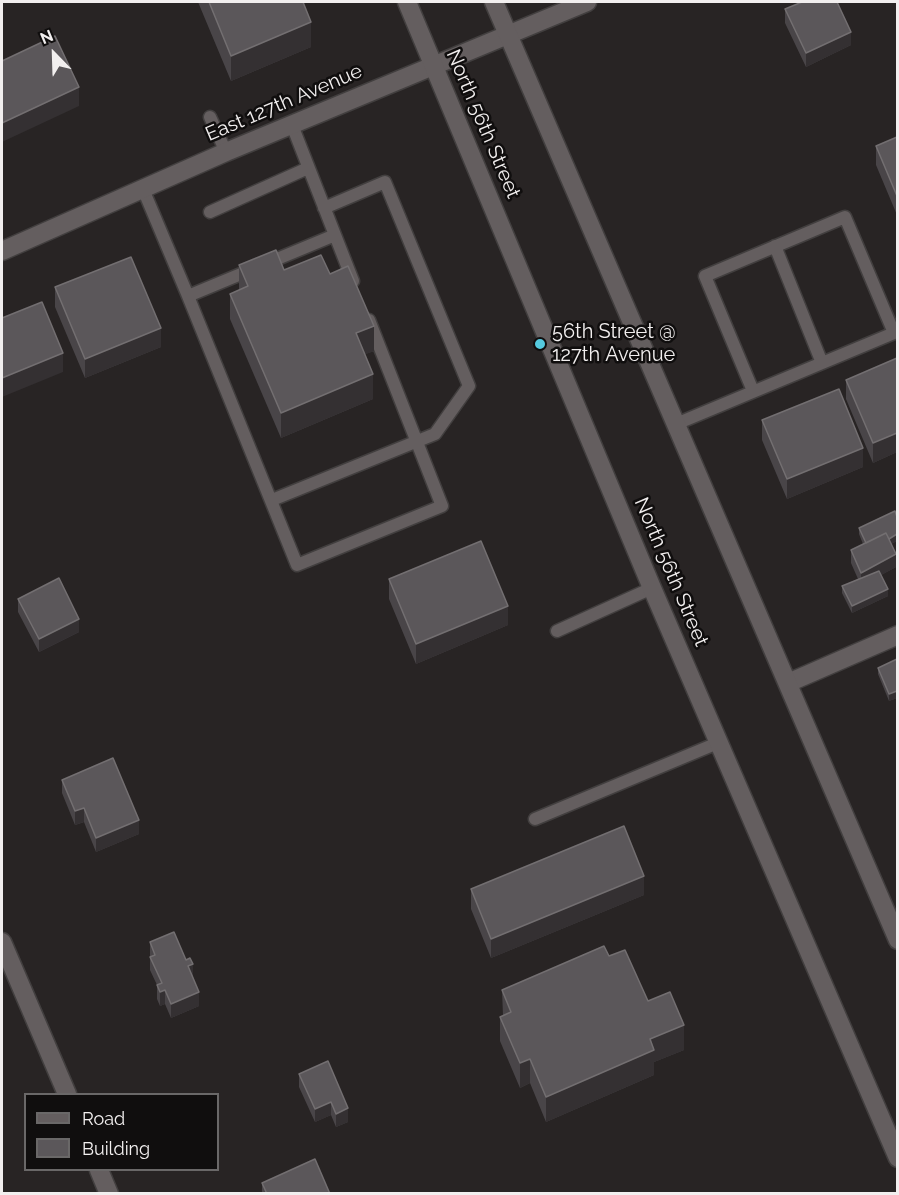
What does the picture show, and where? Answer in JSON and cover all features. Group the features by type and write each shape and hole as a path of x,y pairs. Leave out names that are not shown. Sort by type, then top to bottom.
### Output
{"main road":[{"name":"North 56th Street","path":"407,2 652,588 897,1158"},
{"path":"494,2 897,939"},
{"name":"East 127th Avenue","path":"2,251 226,152 587,2"},
{"path":"788,683 897,635"},
{"path":"2,942 66,1093"},
{"path":"99,1171 109,1194"}],"lane":[{"path":"210,117 226,152"},
{"path":"291,125 356,289"},
{"path":"210,212 308,168"},
{"path":"272,500 435,434 469,386 386,182 324,208"},
{"path":"143,189 297,565 442,506 365,311"},
{"path":"676,424 894,333 845,217 705,276 753,391"},
{"path":"188,296 334,235"},
{"path":"775,246 822,363"},
{"path":"557,631 652,588"},
{"path":"535,819 720,742"}],"building":[{"path":"209,2 303,2 311,22 231,56"},
{"path":"802,2 837,2 851,32 806,53 785,9"},
{"path":"55,36 79,87 2,123 2,61"},
{"path":"897,137 897,196 876,146"},
{"path":"276,250 284,270 321,255 330,274 348,266 374,326 356,333 373,374 281,413 230,294 248,286 239,265"},
{"path":"131,257 161,328 85,359 55,287"},
{"path":"42,302 63,353 2,378 2,318"},
{"path":"897,358 897,433 873,443 846,380"},
{"path":"839,389 863,448 787,479 762,420"},
{"path":"895,511 897,534 889,539 886,533 866,543 859,528"},
{"path":"886,533 896,554 861,573 851,550"},
{"path":"481,541 508,606 416,644 389,579"},
{"path":"879,571 888,589 852,606 842,586"},
{"path":"59,578 79,619 39,639 18,599"},
{"path":"897,659 897,691 889,694 878,668"},
{"path":"113,758 139,820 96,838 84,808 75,811 62,780"},
{"path":"624,826 644,876 491,939 471,889"},
{"path":"174,932 186,960 190,958 193,964 188,966 199,992 171,1004 165,990 160,992 157,985 162,983 150,957 155,955 150,942"},
{"path":"604,946 609,956 625,950 648,1001 670,992 684,1025 650,1039 654,1050 546,1097 530,1059 520,1063 500,1017 511,1012 502,990"},
{"path":"328,1061 348,1108 336,1114 331,1102 315,1109 299,1074"},
{"path":"315,1159 330,1194 267,1194 262,1183"}],"place":[{"name":"56th Street @ 127th Avenue","path":"540,344"}]}
